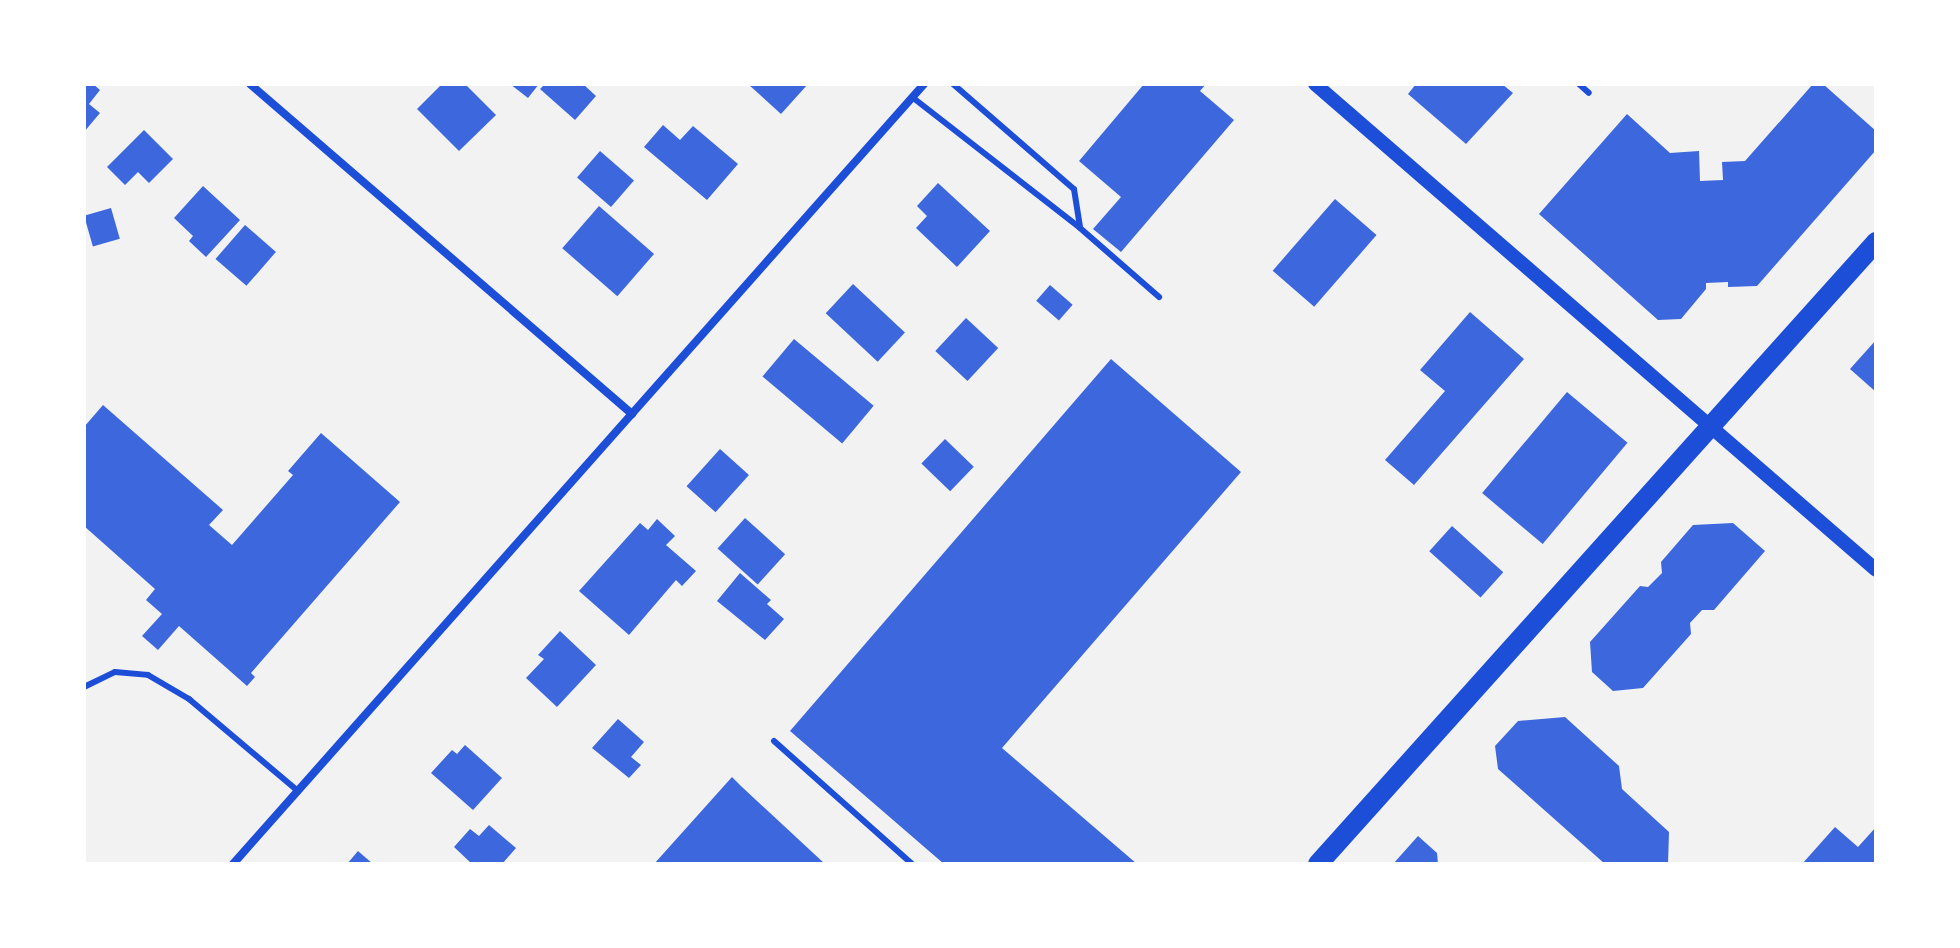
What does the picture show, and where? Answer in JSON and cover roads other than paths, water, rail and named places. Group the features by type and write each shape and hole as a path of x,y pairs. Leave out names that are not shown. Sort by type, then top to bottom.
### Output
{"main road":[{"path":"1318,864 1876,242"}],"street":[{"path":"250,84 632,414"},
{"path":"233,864 924,84"},
{"path":"1315,84 1876,570"}],"lane":[{"path":"953,84 1074,189 1080,228"},
{"path":"1579,84 1589,93"},
{"path":"912,97 1080,228 1159,297"},
{"path":"84,687 115,672 148,675 189,699 298,791"},
{"path":"774,741 912,864"}]}
